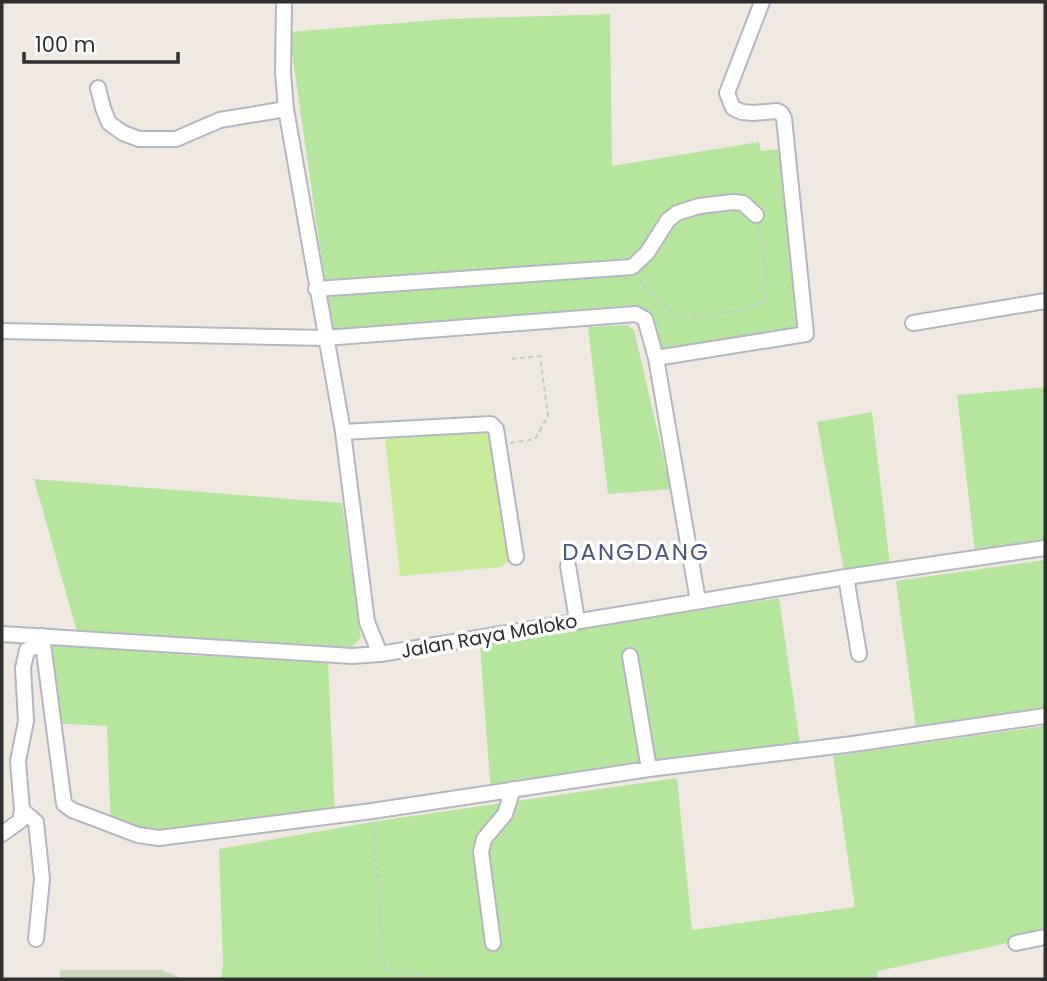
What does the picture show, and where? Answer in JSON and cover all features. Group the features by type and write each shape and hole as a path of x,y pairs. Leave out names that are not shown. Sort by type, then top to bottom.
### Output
{"street":[{"name":"Jalan Raya Maloko","path":"284,2 283,73 286,109 343,432 367,622 380,654 846,577 1045,548"},
{"path":"656,358 806,334 784,118 782,113 776,111 741,112 733,108 727,93 762,2"},
{"path":"98,88 109,123 123,133 139,139 176,139 220,120 286,109"},
{"path":"316,289 632,267 647,253 668,220 677,213 698,206 733,202 743,204 756,215"},
{"path":"913,323 1045,301"},
{"path":"2,331 325,338 636,314 645,319 656,358 698,601"},
{"path":"343,432 491,424 496,429 516,557"},
{"path":"568,566 577,621"},
{"path":"846,577 859,654"},
{"path":"2,634 43,640 352,656 380,654"},
{"path":"2,834 20,821 22,810 18,761 26,721 23,668 27,650 43,640"},
{"path":"43,640 64,804 72,810 138,835 159,838 372,811 649,769 853,744 1045,716"},
{"path":"630,656 649,769"},
{"path":"493,943 481,852 484,839 505,814 513,789"},
{"path":"22,810 36,822 43,879 36,939"},
{"path":"1016,943 1045,937"}],"path":[{"path":"632,267 654,298 678,317 752,307 764,299 767,284 756,215"},
{"path":"499,445 535,439 548,416 540,356 510,359"},
{"path":"372,811 384,970 423,976 424,979"}],"green space":[{"path":"610,14 612,166 759,142 761,151 781,149 801,335 652,354 643,312 332,332 289,32 448,19"},
{"path":"627,325 634,330 671,489 608,494 588,327"},
{"path":"1045,387 1045,542 975,552 957,395"},
{"path":"872,412 890,565 844,571 817,422"},
{"path":"493,429 511,559 501,567 400,576 385,438"},
{"path":"34,479 342,503 361,637 352,647 78,635"},
{"path":"1045,560 1045,716 917,735 896,581"},
{"path":"779,598 801,751 491,795 480,645"},
{"path":"39,643 187,655 328,662 335,817 197,834 111,829 107,726 48,723"},
{"path":"1045,726 1045,935 878,971 877,979 221,979 223,963 219,849 378,821 677,778 692,930 855,907 833,756"},
{"path":"60,970 162,970 183,979 60,979"}],"district":[{"name":"DANGDANG","path":"636,552"}]}
